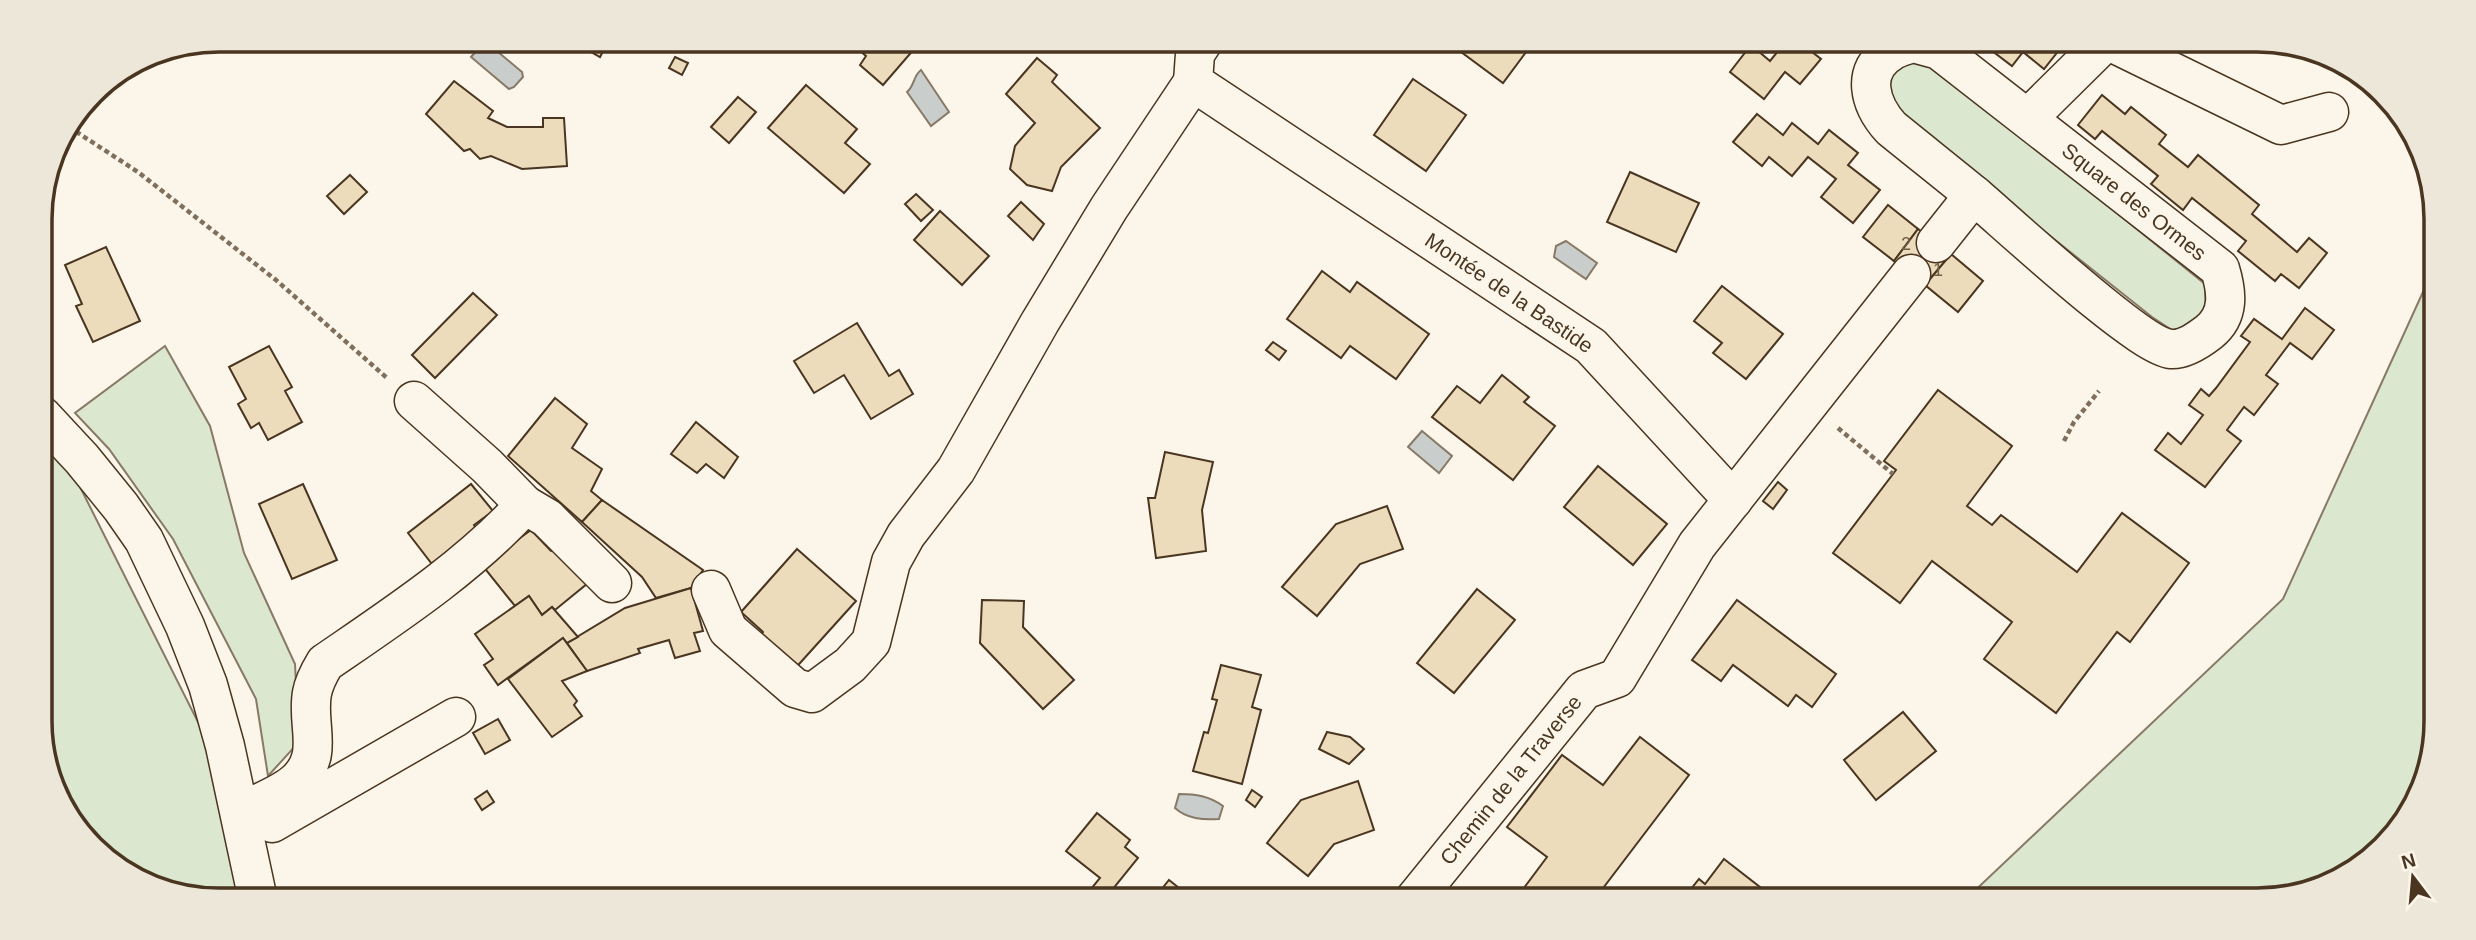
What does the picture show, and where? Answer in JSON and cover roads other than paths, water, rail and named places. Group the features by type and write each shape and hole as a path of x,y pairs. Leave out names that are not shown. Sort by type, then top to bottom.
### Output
{"street":[{"name":"Square des Ormes","path":"1889,52 1878,62 1871,78 1871,97 1879,116 1891,128 2146,338 2171,349 2197,341 2217,326 2226,305 2220,269 1942,52"},
{"path":"2028,118 2095,52"},
{"path":"2132,52 2281,125 2329,112"},
{"path":"711,590 728,630 795,688 812,693 850,665 871,642 891,562 914,524 956,470 1109,208 1193,82 1196,53"},
{"name":"Montée de la Bastide","path":"1193,82 1591,346 1733,499"},
{"path":"1936,243 1974,195"},
{"path":"1733,499 1911,274"},
{"path":"414,401 487,466 525,505 547,517 612,583"},
{"path":"53,427 121,507 144,540 185,626 208,685 225,746 256,888"},
{"name":"Chemin de la Traverse","path":"1424,887 1584,690 1617,678 1697,545 1733,499"},
{"path":"242,823 295,783 309,768 313,750 311,695 316,678 325,663 416,600 496,536 525,505"},
{"path":"242,823 285,817 456,717"}]}
